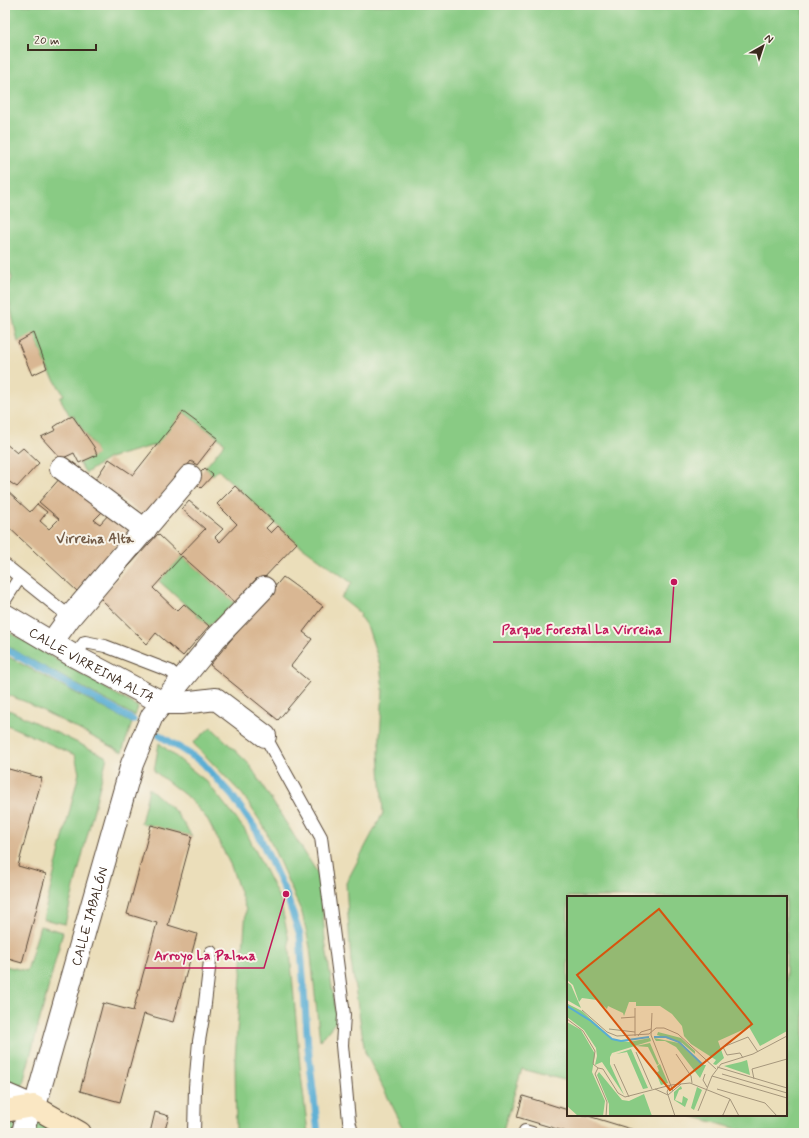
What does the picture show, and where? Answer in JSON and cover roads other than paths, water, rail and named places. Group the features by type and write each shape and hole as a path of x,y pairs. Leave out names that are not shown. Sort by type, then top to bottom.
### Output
{"street":[{"path":"61,468 145,530"},
{"path":"52,642 70,617 190,476"},
{"name":"CALLE JABALÓN","path":"22,1133 26,1120 37,1099 132,764 152,716 215,639 264,588"},
{"name":"CALLE VIRREINA ALTA","path":"5,615 74,656 163,703 182,703 216,699 265,736"},
{"path":"5,1094 33,1106 80,1133"},
{"path":"5,1111 33,1106"}],"lane":[{"path":"5,564 70,617"},
{"path":"5,600 20,577"},
{"path":"74,656 85,642 105,646 170,671 182,681"},
{"path":"265,736 321,837 331,903 344,1015 342,1045 349,1121 352,1133"},
{"path":"194,1133 195,1087 199,1041 211,952"},
{"path":"525,1133 525,1131 532,1133"}],"waterway":[{"path":"5,649 133,720"},
{"path":"159,735 202,762 233,797 257,831 286,894 300,935 308,1047 318,1133"}],"place":[{"name":"Parque Forestal La Virreina","path":"674,582"},
{"name":"Arroyo La Palma","path":"286,894"}],"district":[{"name":"Virreina Alta","path":"95,538"}]}
